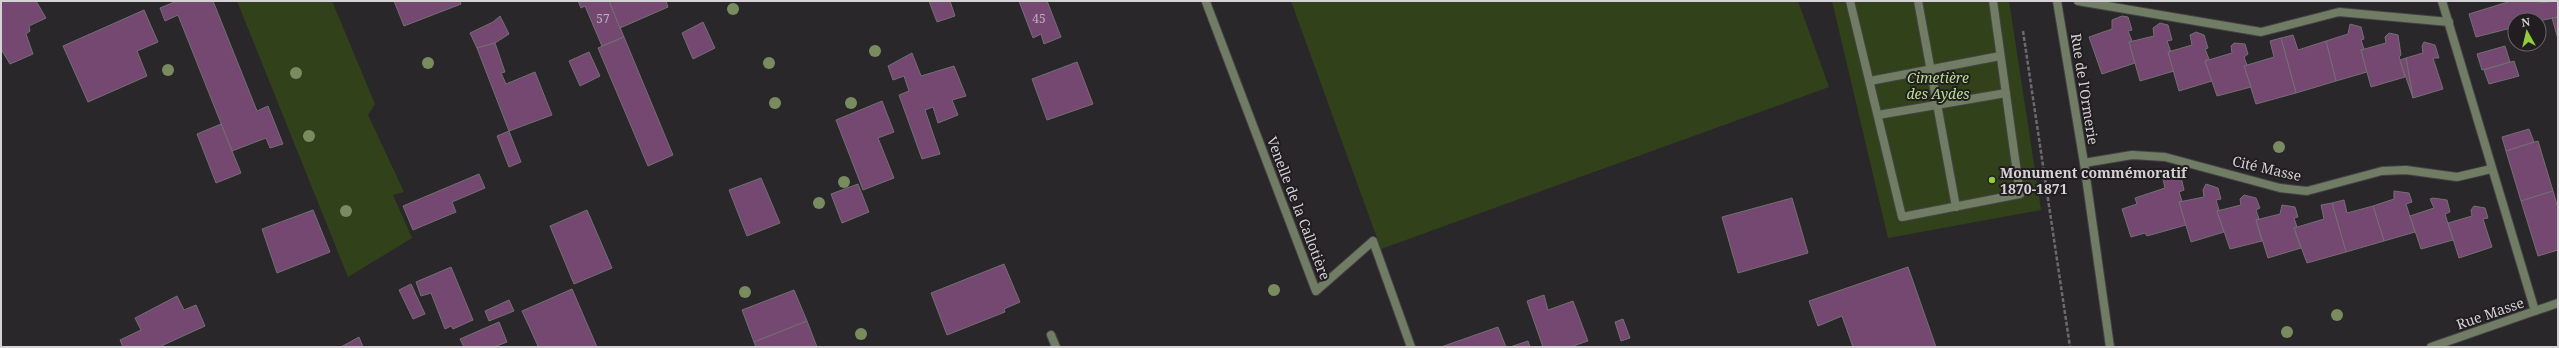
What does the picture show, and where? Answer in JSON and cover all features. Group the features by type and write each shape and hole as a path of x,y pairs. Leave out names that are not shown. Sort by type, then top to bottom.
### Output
{"street":[{"path":"1850,1 1902,217 2020,194 1993,1"},
{"path":"1918,1 1956,207"},
{"name":"Rue de l'Ormerie","path":"2057,1 2084,163 2110,347"},
{"path":"2078,1 2261,32 2339,12 2449,22"},
{"path":"2442,1 2491,169 2536,311"},
{"name":"Venelle de la Callotière","path":"1206,2 1316,291 1373,241 1411,347"},
{"path":"1870,81 2000,56"},
{"path":"1878,115 2006,93"},
{"name":"Cité Masse","path":"2084,163 2132,155 2165,157 2280,188 2307,190 2382,171 2406,170 2457,176 2491,169"},
{"name":"Rue Masse","path":"2431,347 2558,303"},
{"path":"1051,334 1056,347"}],"path":[{"path":"2022,25 2070,347"}],"green space":[{"path":"237,1 332,1 375,104 368,115 404,192 393,195 412,238 348,277"},
{"path":"1291,1 1798,1 1829,87 1381,249"},
{"name":"Cimetière des Aydes","path":"1832,1 2009,1 2041,210 1888,238"}],"building":[{"path":"1,1 36,1 46,18 29,26 30,31 26,34 33,54 10,64 1,49"},
{"path":"177,1 213,1 257,111 268,106 283,144 270,148 266,138 232,151 178,15 165,21 160,8"},
{"path":"394,1 460,1 461,4 404,26"},
{"path":"578,1 609,1 624,37 602,46 585,6 581,8"},
{"path":"609,1 666,1 668,7 620,28"},
{"path":"929,1 950,1 955,16 937,22"},
{"path":"1019,1 1047,1 1061,37 1044,44 1041,34 1033,38"},
{"path":"2511,1 2537,1 2538,3 2558,1 2558,17 2547,19 2547,12 2507,12 2507,29 2476,37 2469,14"},
{"path":"144,10 158,42 137,51 147,76 88,102 63,46"},
{"path":"500,16 509,34 495,43 477,48 470,33 493,22"},
{"path":"2122,16 2128,17 2132,30 2128,31 2132,41 2129,42 2135,63 2102,74 2089,37 2112,29 2112,20"},
{"path":"2558,17 2558,39 2552,18"},
{"path":"703,22 715,48 693,59 682,33"},
{"path":"2160,23 2168,25 2172,40 2167,41 2171,52 2168,52 2174,71 2140,81 2129,42 2154,36 2153,28"},
{"path":"2350,24 2361,27 2364,39 2361,40 2364,49 2361,50 2367,72 2336,81 2326,41 2348,34"},
{"path":"2196,32 2204,35 2208,48 2205,49 2209,59 2205,61 2212,81 2179,91 2168,52 2192,45 2190,35"},
{"path":"2389,33 2398,35 2401,55 2399,57 2405,77 2371,87 2361,50 2386,43 2385,37"},
{"path":"2293,35 2298,50 2326,41 2336,81 2296,93 2281,38"},
{"path":"624,37 673,155 648,166 598,48"},
{"path":"2281,38 2296,93 2256,104 2244,66 2274,57 2270,41"},
{"path":"2424,42 2435,45 2439,58 2433,58 2443,89 2413,98 2406,58 2423,53 2422,46"},
{"path":"495,43 505,72 501,73 506,84 535,72 552,115 509,131 477,48"},
{"path":"2234,43 2245,44 2248,54 2244,57 2247,65 2244,66 2251,87 2217,96 2205,61 2232,53 2231,46"},
{"path":"2505,46 2510,62 2482,70 2477,54"},
{"path":"589,52 600,76 580,86 569,61"},
{"path":"912,53 921,76 954,66 966,96 952,100 958,115 938,123 933,107 925,110 940,154 922,159 899,95 909,91 904,76 893,80 888,66"},
{"path":"2406,58 2413,98 2400,60"},
{"path":"2514,61 2519,76 2489,84 2484,70"},
{"path":"1077,62 1093,104 1047,120 1032,79"},
{"path":"882,101 894,132 878,138 894,178 863,190 836,120"},
{"path":"221,124 241,173 216,183 197,134"},
{"path":"2529,129 2534,142 2506,151 2502,137"},
{"path":"509,131 521,162 509,167 497,136"},
{"path":"2538,141 2553,191 2521,201 2506,151"},
{"path":"479,174 485,188 452,202 456,212 413,230 403,206"},
{"path":"2166,174 2181,177 2184,190 2179,192 2182,201 2179,202 2186,225 2147,236 2145,233 2131,237 2122,209 2137,204 2135,198 2165,188 2163,179"},
{"path":"761,178 780,223 747,236 729,190"},
{"path":"858,184 869,212 842,223 831,194"},
{"path":"2206,184 2218,188 2221,199 2216,200 2219,210 2217,211 2224,232 2191,242 2179,202 2204,197 2203,190"},
{"path":"2394,191 2409,193 2412,202 2406,204 2415,232 2384,241 2373,206 2394,199"},
{"path":"2553,191 2558,208 2558,250 2538,256 2521,201"},
{"path":"2244,195 2256,198 2260,208 2256,210 2259,219 2256,220 2262,241 2230,249 2217,211 2241,205 2240,199"},
{"path":"1792,198 1808,253 1738,273 1722,217"},
{"path":"2430,199 2447,200 2450,212 2445,214 2453,240 2421,249 2410,216 2434,208"},
{"path":"2344,200 2347,213 2373,206 2384,241 2346,252 2332,203"},
{"path":"2332,203 2346,252 2307,263 2294,228 2324,219 2321,205"},
{"path":"2282,205 2295,207 2298,217 2294,218 2297,227 2294,228 2301,248 2268,258 2256,220 2280,214"},
{"path":"2474,206 2485,208 2488,218 2483,219 2492,247 2459,258 2448,223 2472,216 2471,210"},
{"path":"313,210 330,252 277,273 262,229"},
{"path":"587,210 612,268 574,284 550,226"},
{"path":"1004,264 1020,302 1004,309 1005,312 947,335 931,293"},
{"path":"451,267 473,320 453,329 451,326 445,329 431,293 421,296 416,282"},
{"path":"1908,267 1936,347 1853,347 1842,316 1818,326 1809,301"},
{"path":"411,284 425,314 413,319 399,290"},
{"path":"572,289 597,347 535,347 538,346 522,311"},
{"path":"794,290 807,321 754,342 742,310"},
{"path":"1544,295 1548,310 1573,301 1588,341 1570,347 1543,347 1527,301"},
{"path":"177,296 184,310 196,305 205,326 159,347 123,347 120,340 141,330 135,318"},
{"path":"509,300 514,311 489,321 485,311"},
{"path":"1623,319 1630,338 1621,341 1615,322"},
{"path":"807,321 817,347 756,347 754,342"},
{"path":"499,322 507,342 494,347 464,347 460,339"},
{"path":"1498,327 1506,347 1441,347"},
{"path":"359,337 363,347 341,347"},
{"path":"1528,341 1530,347 1510,347"}],"place":[{"name":"Monument commémoratif 1870-1871","path":"1992,180"}]}
